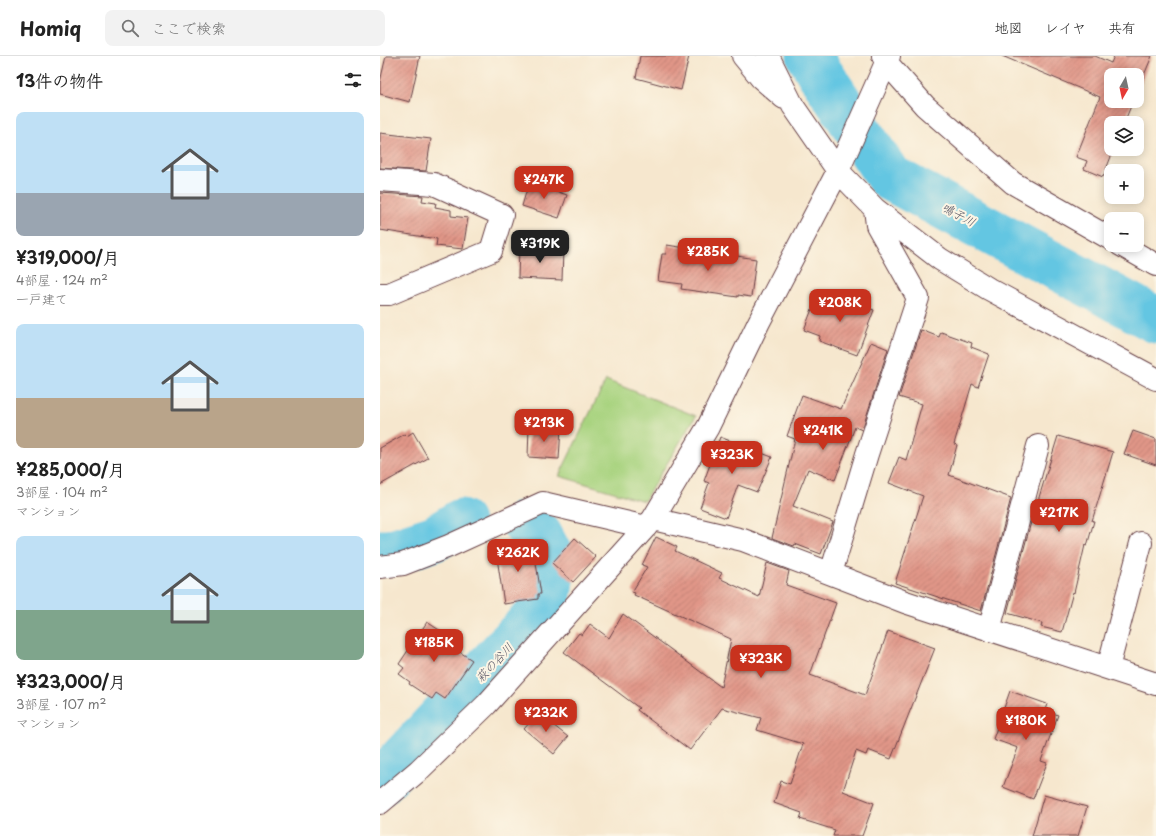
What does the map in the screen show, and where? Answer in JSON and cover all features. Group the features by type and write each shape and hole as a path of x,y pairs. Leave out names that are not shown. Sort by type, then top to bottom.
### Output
{"street":[{"path":"743,56 761,78 793,106 841,163 875,209 940,259 989,289 1156,379"},
{"path":"768,56 793,106"},
{"path":"380,803 418,771 486,705 650,523 708,427 759,322 841,163 884,63 925,106 1013,183 1104,235"},
{"path":"380,180 434,184 502,215 491,251 389,294 380,294"},
{"path":"830,574 867,454 918,298 877,225 875,209"},
{"path":"1133,252 1156,265"},
{"path":"989,630 1038,446"},
{"path":"380,567 403,564 449,546 543,503 743,540 904,602 1156,684"},
{"path":"1108,668 1140,543"}],"green space":[{"path":"606,380 696,416 644,501 559,476"}],"building":[{"path":"386,56 420,56 410,102 380,94 380,82"},
{"path":"640,56 689,56 681,90 636,78"},
{"path":"1002,56 1095,56 1111,63 1114,56 1152,56 1144,75 1144,68 1104,68 1104,108 1130,108 1127,116 1104,116 1104,156 1111,156 1108,164 1104,164 1103,177 1084,169 1087,161 1076,157 1100,97"},
{"path":"380,133 431,139 426,171 380,168"},
{"path":"529,182 567,195 559,218 522,206"},
{"path":"380,193 423,196 422,201 436,203 435,207 451,210 451,216 468,218 463,249 436,246 437,239 380,230"},
{"path":"667,245 756,259 751,297 738,295 738,297 681,289 682,284 658,281 662,254 666,254"},
{"path":"519,248 563,250 562,280 518,278"},
{"path":"817,296 833,302 836,296 874,310 857,355 819,341 820,336 804,330"},
{"path":"921,330 939,337 941,332 972,343 971,347 989,354 978,387 972,384 954,444 957,445 949,475 1011,498 981,611 895,583 923,496 889,483 899,457 906,460 922,404 899,397"},
{"path":"871,342 888,349 862,430 855,427 835,480 808,469 793,506 833,522 821,554 795,544 794,546 772,538 795,439 787,436 802,395 841,409"},
{"path":"529,427 561,428 559,459 528,457"},
{"path":"1133,431 1156,439 1156,465 1124,454"},
{"path":"413,432 428,458 380,485 380,448 405,434 407,436"},
{"path":"1058,436 1113,452 1092,521 1094,521 1087,546 1085,545 1074,593 1073,592 1062,632 1041,627 1042,623 1007,613 1035,507"},
{"path":"720,437 772,457 757,492 738,485 726,518 700,508 709,483 704,481"},
{"path":"656,537 677,547 675,551 722,573 719,578 759,597 767,563 789,571 786,585 836,603 810,675 865,695 888,631 935,648 891,759 868,750 866,755 856,751 843,791 874,803 862,836 833,836 835,830 800,819 802,813 774,803 781,781 790,784 803,744 757,730 761,718 722,708 690,750 637,710 639,708 564,652 579,633 582,635 590,624 609,638 623,614 721,687 731,639 634,595 635,593 632,592 647,567 642,565"},
{"path":"575,538 596,557 573,582 552,563"},
{"path":"526,541 527,546 533,545 541,594 538,594 538,599 504,604 496,551 504,550 504,545"},
{"path":"427,622 456,641 452,647 472,660 445,699 436,693 432,699 409,684 410,682 399,674 404,668 399,664"},
{"path":"1010,691 1047,704 1045,710 1058,715 1041,761 1047,763 1033,799 1003,787 1018,748 993,739"},
{"path":"538,713 568,737 554,754 524,729"},
{"path":"1044,795 1087,807 1078,836 1032,836"}],"waterway":[{"name":"鳴子川","path":"810,56 819,72 889,177 1156,320"},
{"name":"萩の谷川","path":"380,553 389,553 435,538 461,522"},
{"name":"萩の谷川","path":"380,783 536,616 548,594 551,575 549,554 539,535 525,524"}]}
